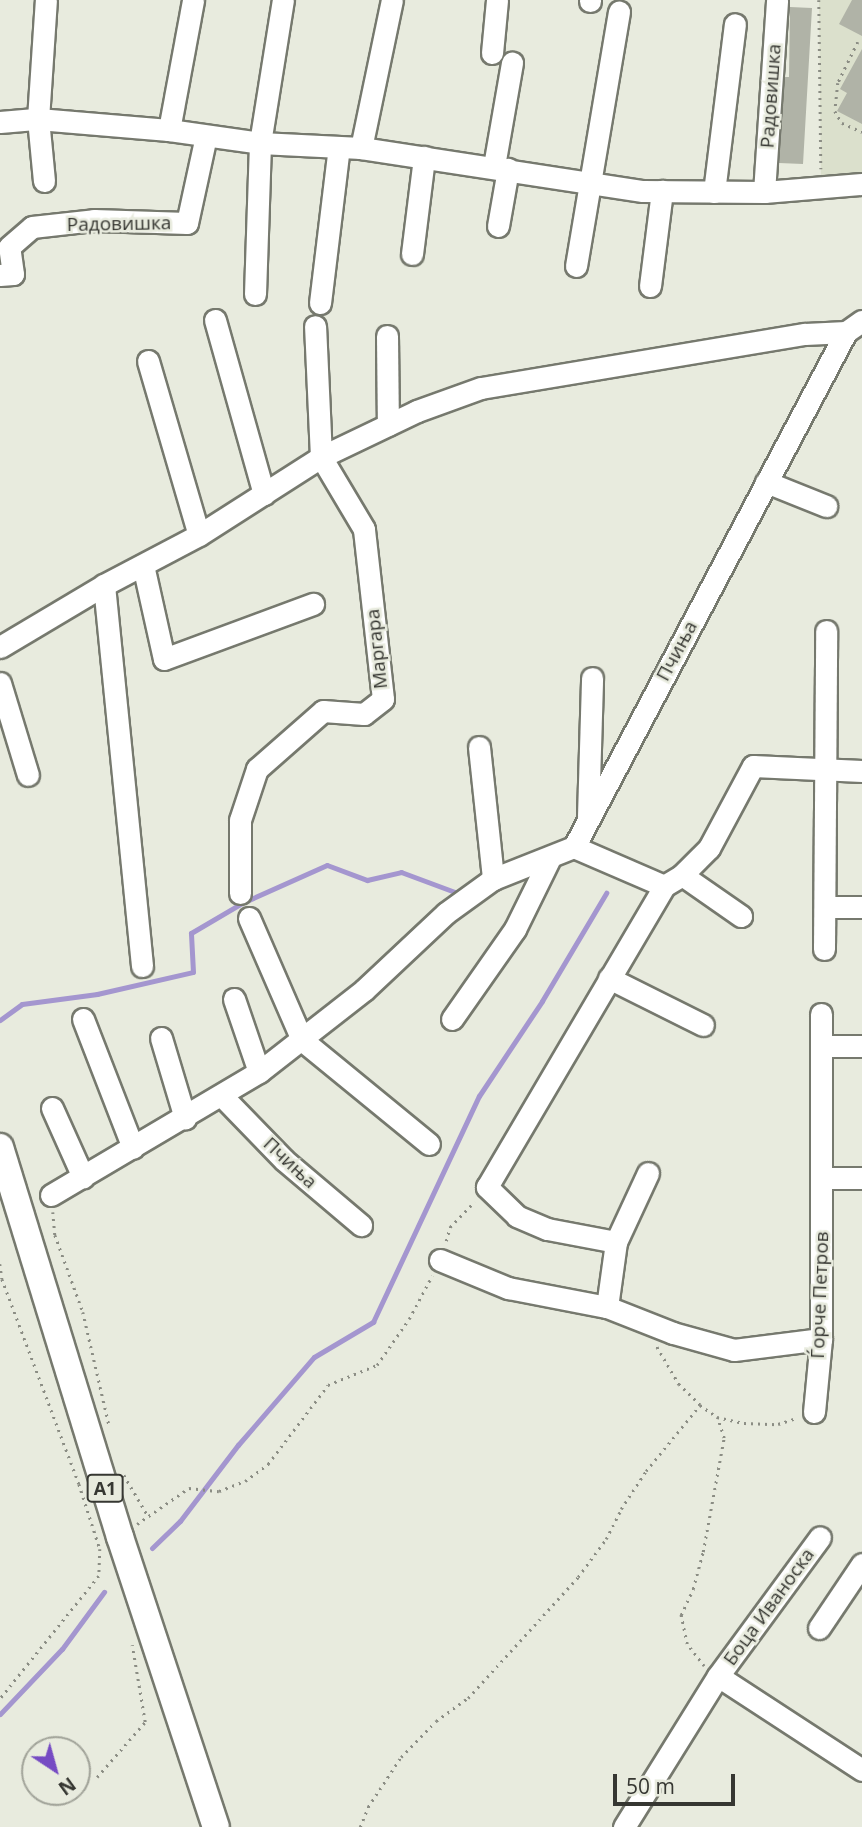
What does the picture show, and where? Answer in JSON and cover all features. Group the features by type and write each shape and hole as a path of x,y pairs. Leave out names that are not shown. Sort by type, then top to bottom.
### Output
{"main road":[{"name":"A1","path":"0,1147 120,1537 216,1827"}],"street":[{"path":"44,181 38,118 46,0"},
{"path":"169,131 193,0"},
{"path":"255,294 260,143 283,0"},
{"path":"361,148 392,0"},
{"path":"492,53 497,0"},
{"name":"Радовишка","path":"764,192 777,0"},
{"path":"576,266 618,12"},
{"path":"714,191 735,24"},
{"path":"498,226 512,63"},
{"path":"0,122 38,118 260,143 361,148 501,167 588,184 662,191 764,192 862,184"},
{"name":"Радовишка","path":"0,275 13,274 9,247 32,228 94,220 187,223 206,135"},
{"path":"320,303 339,147"},
{"path":"412,254 424,157"},
{"path":"650,286 662,191"},
{"path":"215,320 264,494"},
{"name":"Маргара","path":"240,892 240,820 257,769 323,711 364,714 383,699 364,529 321,457 315,326"},
{"path":"0,647 104,585 199,535 321,457 388,425 481,388 559,372 729,348 854,326"},
{"name":"Пчиња","path":"575,847 766,482 854,326"},
{"path":"387,336 388,425"},
{"path":"148,361 199,535"},
{"path":"766,482 826,506"},
{"path":"143,565 164,659 313,604"},
{"path":"104,585 142,966"},
{"path":"824,949 826,631"},
{"name":"Пчиња","path":"588,821 592,678"},
{"path":"0,682 28,775"},
{"path":"479,747 493,879"},
{"path":"616,1242 547,1229 517,1216 487,1187 609,978 673,881 709,848 753,766 825,772 862,771"},
{"path":"51,1195 259,1072 364,990 446,914 493,879 575,847 673,881 741,916"},
{"path":"452,1019 515,929 550,858"},
{"path":"825,907 862,907"},
{"path":"249,918 302,1041 429,1144"},
{"path":"609,978 703,1025"},
{"path":"234,999 259,1072"},
{"name":"Ѓорче Петров","path":"814,1412 821,1339 821,1014"},
{"path":"83,1019 133,1148"},
{"path":"161,1038 185,1118"},
{"path":"822,1046 862,1046"},
{"name":"Пчиња","path":"222,1096 284,1160 361,1225"},
{"path":"52,1108 83,1177"},
{"path":"607,1307 616,1242 648,1173"},
{"path":"823,1178 862,1178"},
{"path":"440,1260 508,1288 607,1307 673,1333 734,1350 821,1339"},
{"name":"Боца Иваноска","path":"624,1827 718,1676 820,1537"},
{"path":"819,1628 862,1564"},
{"name":"Боца Иваноска","path":"718,1676 862,1770"}],"path":[{"path":"819,0 821,186"},
{"path":"858,42 838,83 835,111 842,123 862,131"},
{"path":"119,1465 147,1515 189,1488 219,1491 246,1481 268,1464 328,1385 377,1365 409,1320 440,1260 450,1227 487,1187"},
{"path":"51,1195 55,1234 83,1312 110,1427"},
{"path":"0,1264 2,1279 79,1484 100,1549 100,1576 0,1699"},
{"path":"642,1321 666,1366 699,1405 716,1417 744,1423 778,1423 814,1412"},
{"path":"360,1827 368,1807 401,1757 436,1721 468,1698 578,1577 606,1539 621,1508 646,1471 699,1405"},
{"path":"716,1417 724,1438 703,1552 693,1589 681,1615 687,1644 697,1660 718,1676"},
{"path":"97,1777 145,1722 131,1635"}],"shaded area":[{"path":"819,0 862,0 862,184 821,186"}],"building":[{"path":"852,0 862,0 862,36 839,24"},
{"path":"790,7 812,8 803,164 779,163 785,77 789,77"},
{"path":"862,49 862,124 837,111 847,93 840,89"}],"waterway":[{"path":"0,1020 22,1004 97,994 193,972 191,933 242,903 327,865 367,880 401,872 463,895"},
{"path":"152,1548 180,1521 238,1445 314,1357 373,1322 479,1096 542,1001 606,893"},
{"path":"0,1714 62,1649 104,1592"}]}
